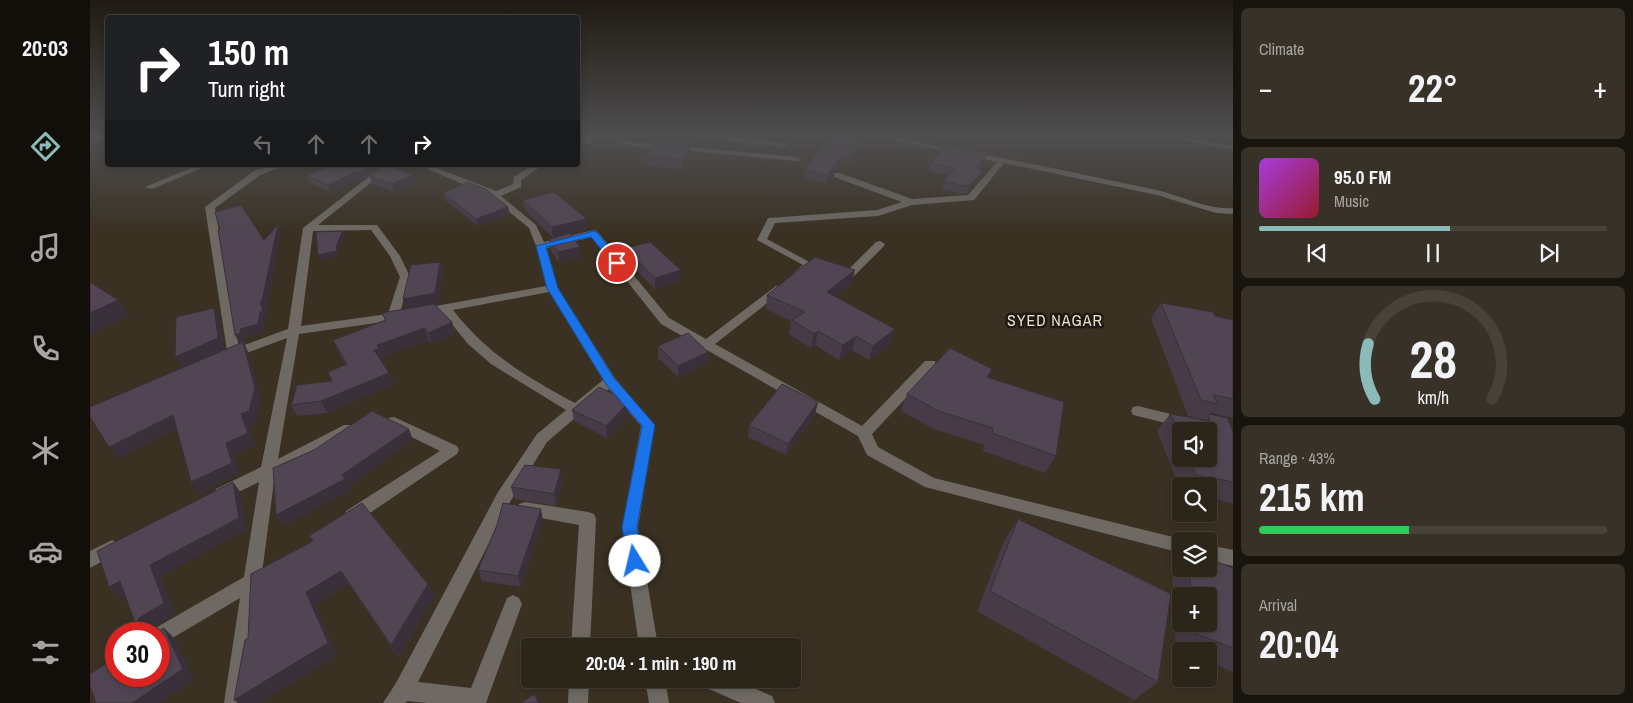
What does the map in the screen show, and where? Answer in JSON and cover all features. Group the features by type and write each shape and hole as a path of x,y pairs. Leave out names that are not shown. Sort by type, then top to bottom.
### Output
{"street":[{"path":"149,187 195,169"},
{"path":"234,353 210,207 257,173 270,169"},
{"path":"234,703 268,470 294,331 308,228 384,169"},
{"path":"431,169 495,195 533,227 541,246 552,288 610,381 648,425 630,527 648,638"},
{"path":"495,195 518,185 517,178 533,169"},
{"path":"880,244 847,277 819,268 762,240 770,220 878,213 911,202 971,198 996,169"},
{"path":"1049,169 1165,194 1212,209 1233,211"},
{"path":"837,175 911,202"},
{"path":"308,228 374,227 395,256 405,277 393,318"},
{"path":"541,246 594,234 664,321 864,433 872,451 930,483 1172,544"},
{"path":"707,344 790,280 819,268"},
{"path":"216,361 294,331 393,318 552,288"},
{"path":"445,308 471,340 488,355 522,380 576,410"},
{"path":"864,433 930,364"},
{"path":"513,604 477,699 398,697 500,505 542,438 610,381"},
{"path":"1138,411 1183,422"},
{"path":"336,527 452,450 377,415"},
{"path":"206,502 360,423"},
{"path":"500,505 588,518 581,638"},
{"path":"90,560 126,542"},
{"path":"1217,555 1233,558"},
{"path":"170,630 269,570"},
{"path":"578,703 579,688"},
{"path":"656,688 658,703"},
{"path":"730,688 764,703"}],"building":[{"path":"323,169 365,169 359,173 356,172 328,185 306,176"},
{"path":"380,169 395,169 413,175 392,184 370,177"},
{"path":"805,169 832,169 827,175 804,170"},
{"path":"954,169 982,169 970,185 963,186 944,181"},
{"path":"468,182 487,190 508,207 476,219 443,193"},
{"path":"554,192 587,219 552,227 523,200"},
{"path":"241,205 264,240 278,225 262,301 260,302 263,311 260,312 258,324 240,329 241,333 235,335 218,230 220,230 215,212"},
{"path":"343,231 336,246 337,251 318,255 316,232"},
{"path":"570,233 580,247 558,252 549,239"},
{"path":"650,242 681,270 655,278 625,248"},
{"path":"815,257 855,270 827,292 895,329 873,346 856,336 843,345 818,331 814,334 792,320 805,312 767,295"},
{"path":"440,262 435,293 403,299 411,265"},
{"path":"90,282 118,300 90,313"},
{"path":"1161,303 1213,312 1215,316 1233,320 1233,399 1213,395 1218,404 1201,400"},
{"path":"434,304 452,322 428,333 425,328 377,345 379,349 374,350 389,373 321,401 291,405 297,385 332,381 328,372 347,364 333,340 386,320 382,313"},
{"path":"214,308 218,338 175,357 176,317"},
{"path":"688,333 708,352 678,366 658,346"},
{"path":"243,342 255,388 249,411 241,414 248,433 226,443 232,463 191,482 173,415 109,447 90,417 90,407"},
{"path":"950,348 992,369 987,377 1064,402 1056,456 992,433 993,428 941,412 907,394"},
{"path":"782,384 818,402 788,444 749,425"},
{"path":"599,387 624,399 628,403 606,426 572,410"},
{"path":"372,411 409,429 342,475 345,479 276,515 273,468 314,450"},
{"path":"1170,414 1210,421 1208,414 1227,418 1233,431 1233,482 1217,479 1217,477 1196,475 1192,467 1217,467 1217,422 1174,422"},
{"path":"525,465 561,469 554,494 511,487"},
{"path":"233,482 239,518 150,565 164,603 139,618 138,622 135,622 120,581 109,587 97,551"},
{"path":"362,503 428,584 391,645 341,571 306,592 328,643 234,700 245,640 248,638 251,574 313,541 309,536"},
{"path":"503,503 541,509 518,576 478,570 497,525"},
{"path":"1018,519 1171,594 1158,682 990,591"},
{"path":"1217,562 1233,568 1233,648 1194,633 1217,632 1217,587 1190,587 1190,577 1217,577"},
{"path":"170,641 183,669 170,678"},
{"path":"105,664 105,687 156,687 132,703 96,703 90,686 90,674"},
{"path":"534,694 539,703 521,703"}],"district":[{"name":"SYED NAGAR","path":"1055,320"}],"route":[{"path":"617,263 594,234 541,246 552,288 610,381 648,425 630,527 635,561"}]}
